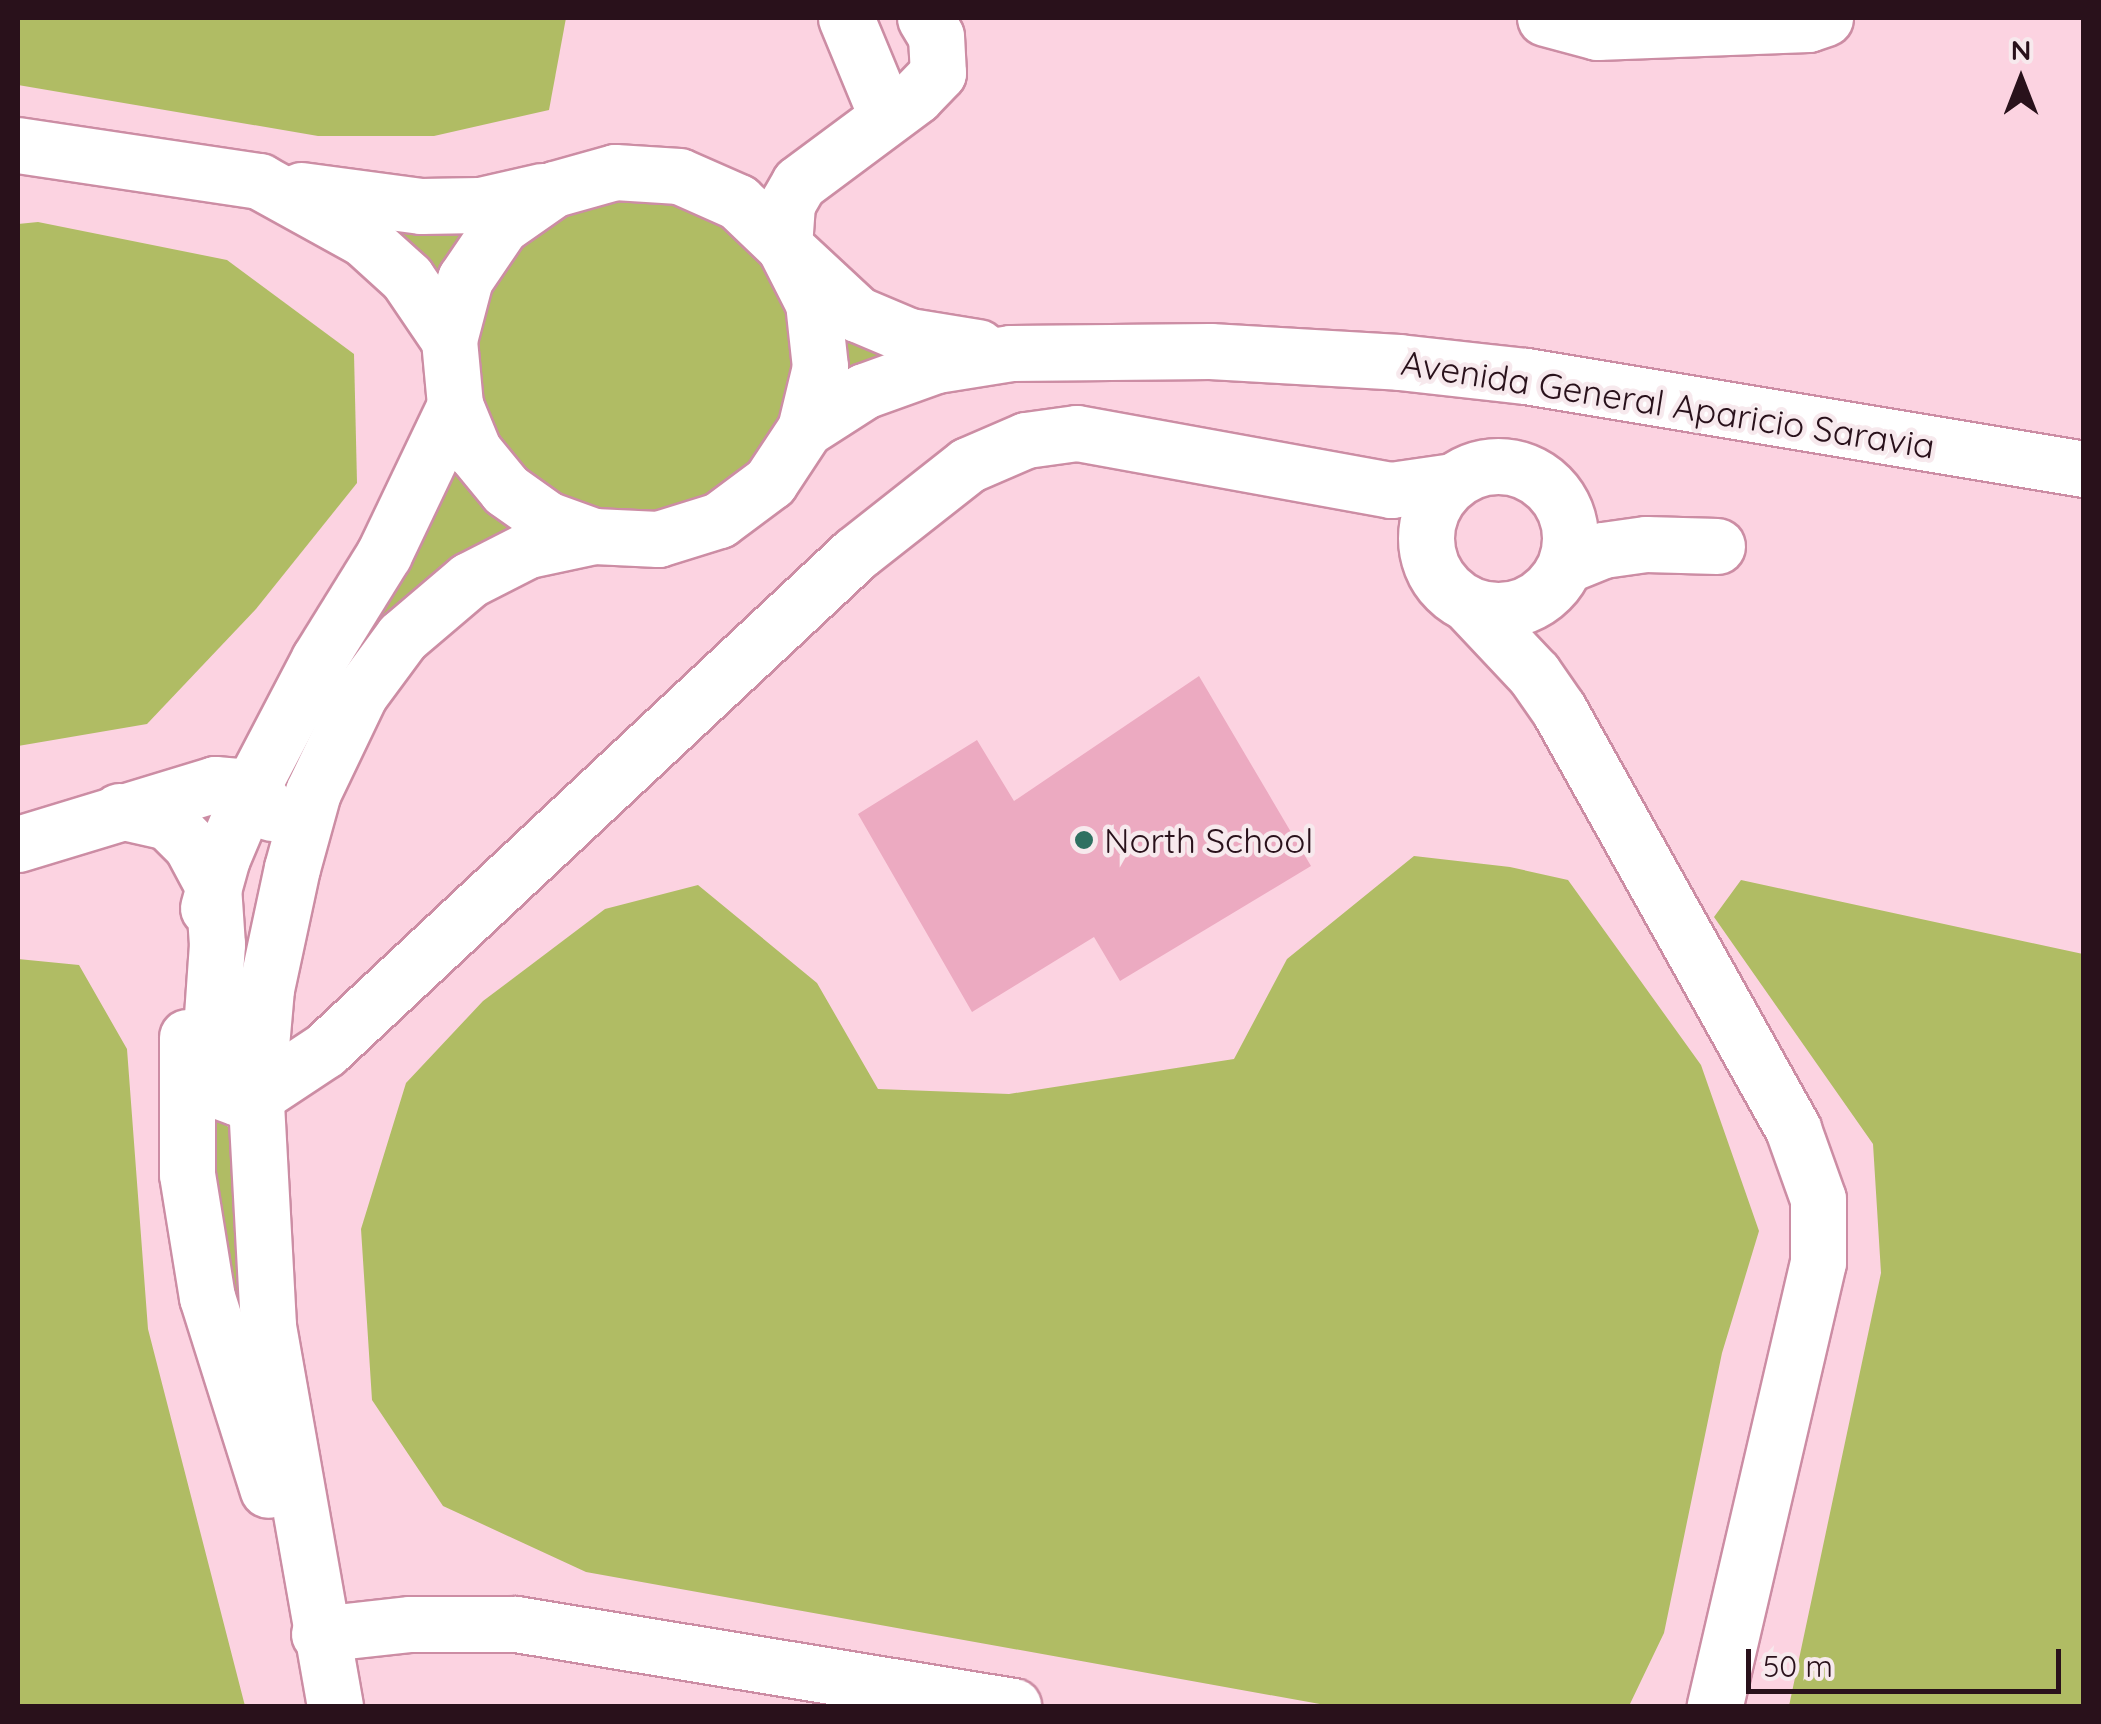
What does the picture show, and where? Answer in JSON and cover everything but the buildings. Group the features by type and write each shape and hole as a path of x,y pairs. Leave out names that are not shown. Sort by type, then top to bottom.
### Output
{"street":[{"path":"846,18 888,117"},
{"path":"708,188 773,185 810,172 888,117 938,72 936,36 926,18"},
{"path":"1544,18 1598,32 1808,24 1825,18"},
{"path":"18,145 342,198 421,206 480,205 615,172 679,176 738,202 857,314 909,336 1011,353"},
{"path":"253,806 294,787 320,743 402,638 469,580 528,550 594,536 658,539 719,520 770,482 805,429 820,367 813,304 784,246 787,204 810,172"},
{"path":"259,182 364,239 407,278 449,340"},
{"path":"554,189 502,226 465,279 449,340 455,404 474,450 506,490 547,519 594,536"},
{"name":"Avenida General Aparicio Saravia","path":"1011,353 1210,351 1399,362 1526,376 2084,469"},
{"path":"805,429 864,390 936,365 1011,353"},
{"path":"319,1634 260,1469 207,1297 187,1174 185,1052 199,947 213,886 319,659 384,554 455,404"},
{"path":"144,816 191,845 213,886 217,944 207,1038 208,1072 220,1092 238,1098 257,1095 324,1050 855,554 968,464 1026,440 1077,433 1391,490 1453,481 1474,470 1499,465 1542,480 1558,497 1595,521 1646,544"},
{"path":"1453,481 1436,500 1427,522 1426,547 1432,570 1447,590 1468,604 1534,674 1559,710 1793,1129 1818,1199 1818,1262 1715,1706"},
{"path":"1352,482 1384,501 1426,547"},
{"path":"1534,674 1536,629 1560,575 1569,519 1558,497"},
{"path":"1468,604 1492,611 1515,609 1536,600 1560,575 1603,550 1646,544 1717,546"},
{"path":"335,1706 319,1634 268,1325 257,1095 264,1010 292,868 313,792 360,694"},
{"path":"18,844 144,816 216,784 275,824 256,896 253,954 255,987 272,1025 286,1033 314,1035 350,1024"},
{"path":"319,1634 410,1624 516,1624 1012,1706"}],"green space":[{"path":"18,18 566,18 549,110 434,136 318,136 18,85"},
{"path":"635,196 666,199 695,208 747,242 781,294 790,323 790,385 781,414 747,466 695,500 666,509 635,512 604,509 575,500 523,466 489,414 480,385 477,354 480,323 489,294 523,242 575,208 604,199"},
{"path":"375,220 469,223 436,292"},
{"path":"38,222 227,260 354,354 357,483 256,609 147,724 18,746 18,224"},
{"path":"839,322 939,354 840,385"},
{"path":"449,453 528,530 337,684"},
{"path":"1414,856 1510,867 1568,880 1701,1065 1759,1231 1722,1353 1664,1633 1629,1706 1331,1706 586,1572 443,1506 372,1400 361,1229 406,1083 483,1001 605,909 698,885 817,983 878,1089 1009,1094 1234,1059 1287,959"},
{"path":"1741,880 2083,954 2083,1706 1789,1706 1881,1273 1873,1144 1714,917"},
{"path":"18,959 79,965 127,1049 148,1329 245,1706 18,1706"},
{"path":"205,1103 230,1129 240,1248 273,1456 229,1294"}],"place":[{"name":"North School","path":"1084,840"}]}
